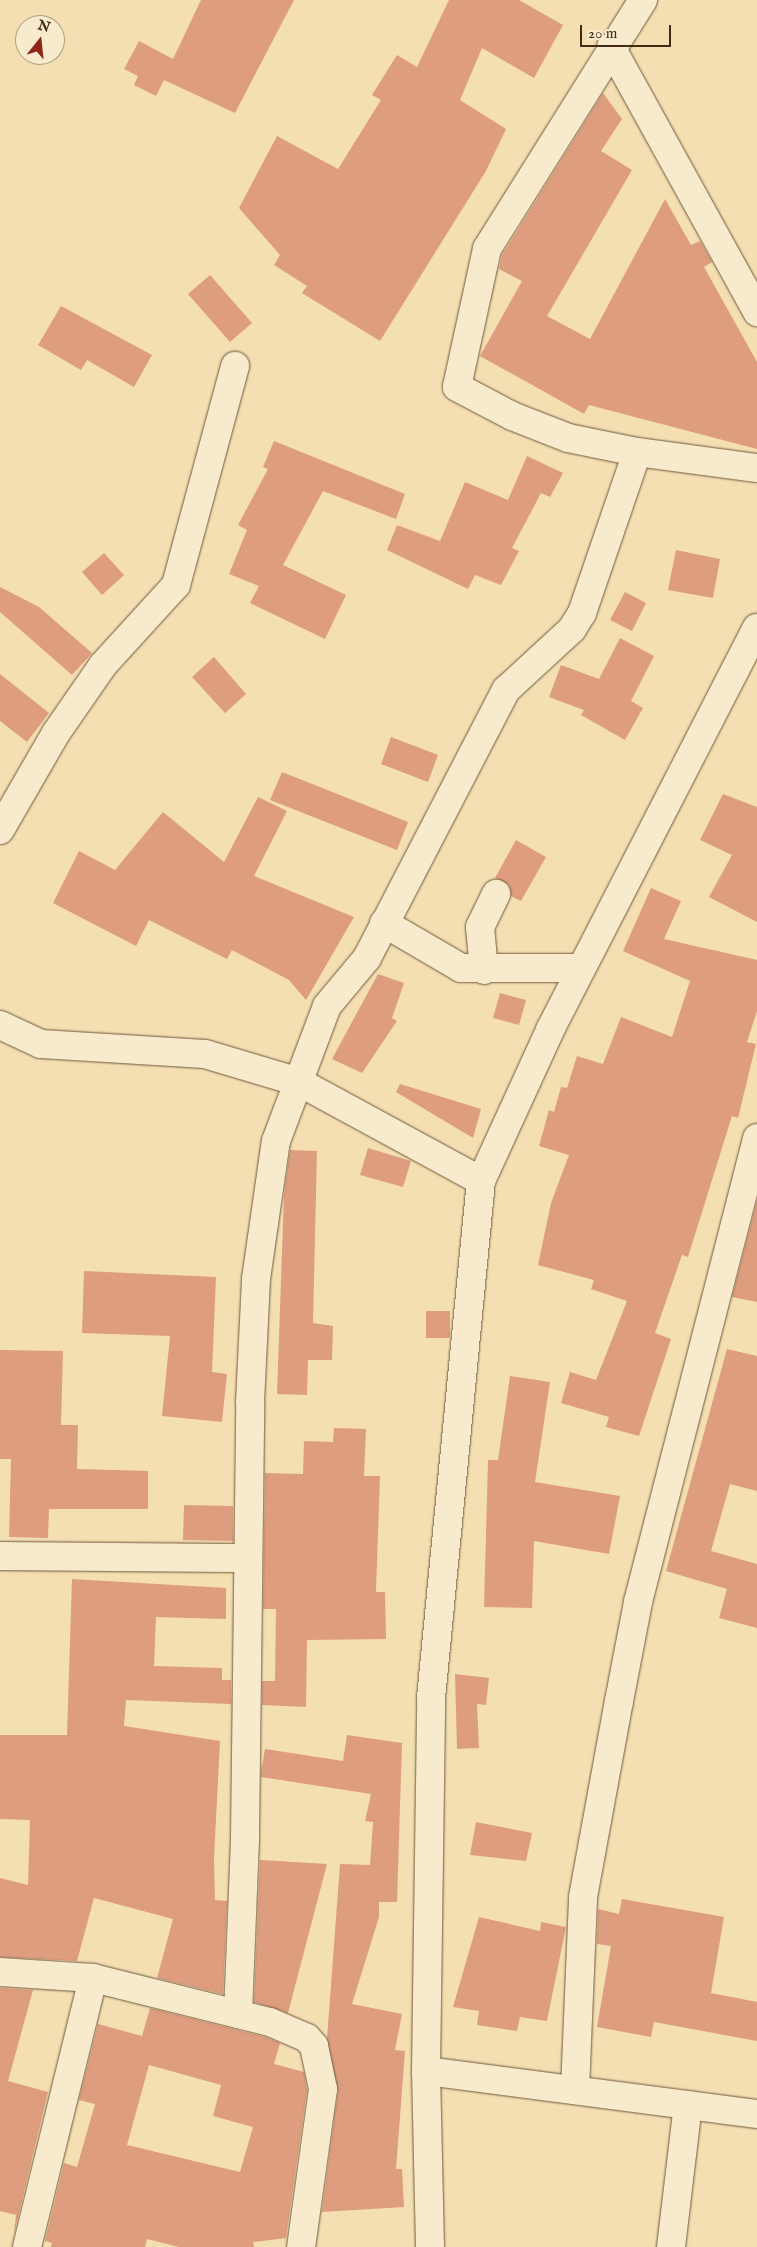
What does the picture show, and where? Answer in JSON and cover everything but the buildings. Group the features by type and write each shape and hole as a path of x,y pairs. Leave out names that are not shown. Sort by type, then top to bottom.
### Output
{"street":[{"path":"641,1 487,249 457,381 464,392 512,416 568,438 637,452 757,468"},
{"path":"611,47 757,312"},
{"path":"0,830 56,734 103,665 176,585 235,366"},
{"path":"238,2014 256,1279 276,1141 327,1006 367,958 506,690 572,629 582,613 637,452"},
{"path":"430,2247 426,2071 431,1698 481,1181 581,968 757,628"},
{"path":"484,970 480,927 496,894"},
{"path":"384,923 461,968 484,970 581,968"},
{"path":"0,1026 41,1044 205,1054 299,1082 481,1181"},
{"path":"575,2090 583,1897 626,1665 645,1572 757,1138"},
{"path":"0,1556 248,1558"},
{"path":"0,1972 93,1978 238,2014 307,2038 320,2064 322,2095 301,2247"},
{"path":"27,2247 93,1978"},
{"path":"426,2071 757,2114"},
{"path":"671,2247 688,2105"}]}
